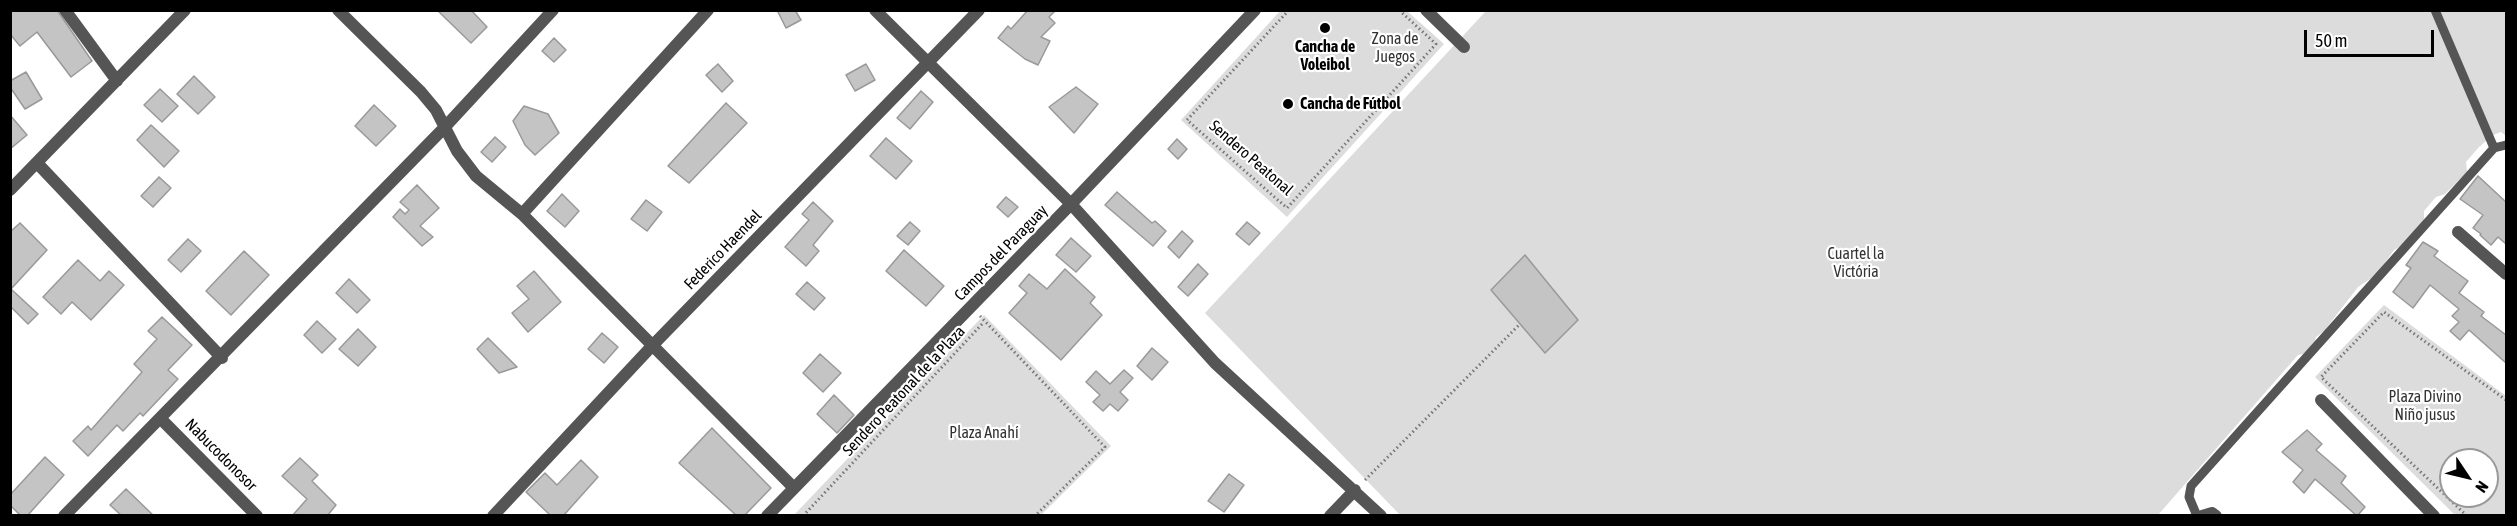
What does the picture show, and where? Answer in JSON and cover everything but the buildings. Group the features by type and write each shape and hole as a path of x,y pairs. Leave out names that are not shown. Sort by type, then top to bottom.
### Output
{"street":[{"path":"65,10 117,81"},
{"path":"10,190 38,164 186,10"},
{"path":"338,10 421,92 436,110 444,128 476,176 522,214 794,488"},
{"path":"64,516 222,358 444,128 553,10"},
{"path":"522,214 708,10"},
{"path":"874,10 1071,204 1215,363 1381,516"},
{"name":"Federico Haendel","path":"493,516 651,346 979,10"},
{"name":"Campos del Paraguay","path":"767,516 1071,204 1255,10"},
{"path":"1426,10 1464,46"},
{"path":"38,164 222,358"},
{"path":"2458,232 2506,274"},
{"path":"2321,400 2434,516"},
{"name":"Nabucodonosor","path":"160,418 257,516"},
{"path":"1330,516 1355,490"},
{"path":"2199,516 2216,516"}],"lane":[{"path":"2435,10 2494,148"},
{"path":"2199,516 2189,497 2191,486 2494,148 2506,145"}],"path":[{"name":"Sendero Peatonal","path":"1289,10 1187,120 1287,207 1437,44 1399,10"},
{"path":"2467,516 2321,377 2384,312 2506,400"},
{"name":"Sendero Peatonal de la Plaza","path":"802,516 984,322 1105,447 1035,516"},
{"path":"1355,490 1520,324"}],"green space":[{"name":"Zona de Juegos","path":"1280,11 1407,11 1444,44 1287,217 1181,120"},
{"name":"Cuartel la Victória","path":"1486,11 2506,11 2506,136 2501,132 2493,135 2479,147 2466,162 2467,172 2445,194 2436,197 2424,211 2424,220 2405,244 2394,250 2376,275 2358,287 2324,331 2316,337 2314,344 2304,354 2298,355 2158,515 1400,515 1205,313"},
{"name":"Plaza Divino Niño jusus","path":"2384,305 2506,396 2506,515 2455,515 2448,508 2499,508 2499,448 2439,448 2439,499 2315,377"},
{"name":"Plaza Anahí","path":"984,315 1111,446 1041,515 794,515"}],"place":[{"name":"Cancha de Voleibol","path":"1325,28"},
{"name":"Cancha de Fútbol","path":"1288,104"}]}
